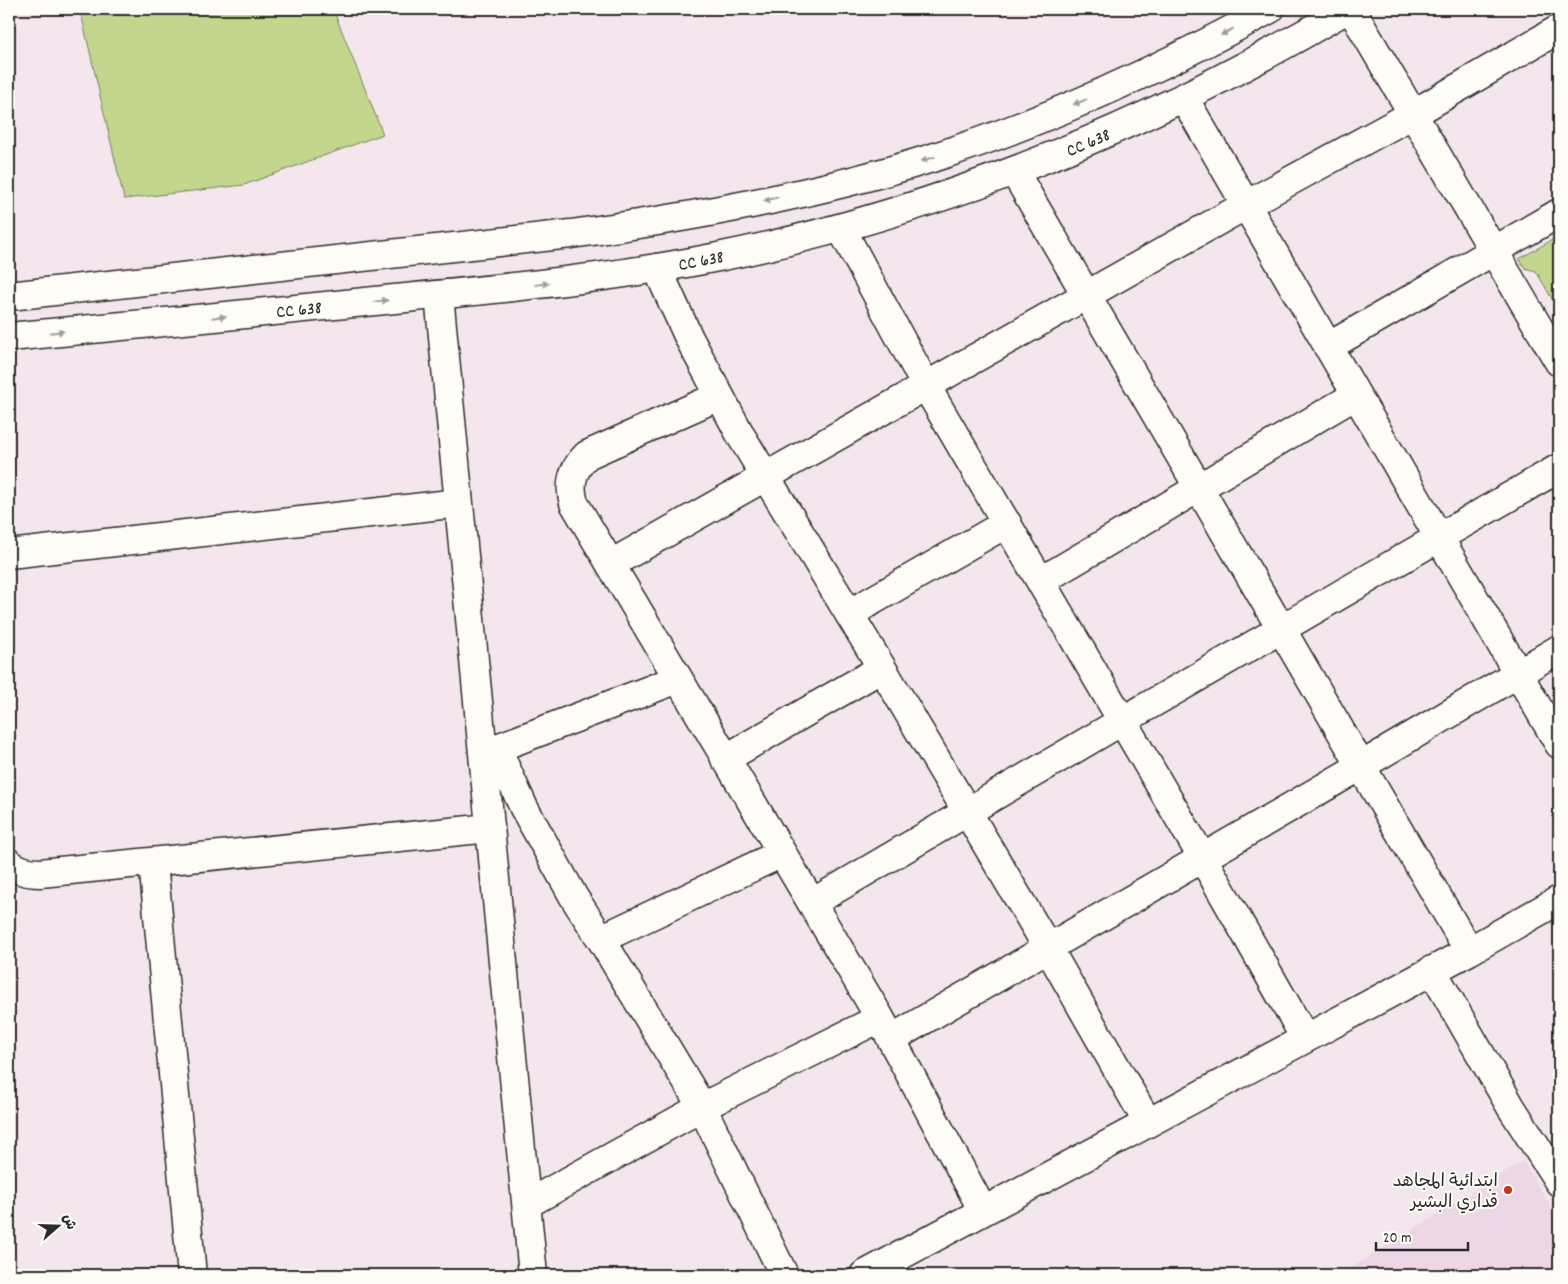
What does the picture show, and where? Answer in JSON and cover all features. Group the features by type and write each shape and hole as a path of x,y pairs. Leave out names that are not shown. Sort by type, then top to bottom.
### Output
{"street":[{"path":"9,296 571,234 662,221 841,184 932,158 1019,127 1104,92 1188,53 1270,9"},
{"name":"CC 638","path":"9,337 584,280 657,268 771,245 841,228 949,195 1072,149 1184,98 1296,39 1347,9"},
{"path":"1351,9 1559,362"},
{"path":"610,564 1246,205 1414,114 1559,29"},
{"path":"1184,98 1559,744"},
{"path":"1014,172 1469,951"},
{"path":"1328,347 1559,213"},
{"path":"841,228 926,386 1202,857 1305,1038"},
{"path":"657,268 689,338 719,396 765,477 850,614 968,812 1148,1123"},
{"path":"439,295 459,503 491,751 490,828 534,1275"},
{"path":"1041,581 1356,395"},
{"path":"719,396 592,453 580,463 574,472 571,482 573,498 725,759 886,1028 983,1211"},
{"path":"812,903 1559,468"},
{"path":"9,554 459,503"},
{"path":"850,614 1007,523"},
{"path":"527,1204 702,1107 886,1028 1048,948 1559,649"},
{"path":"725,759 882,668"},
{"path":"491,751 678,679"},
{"path":"491,751 575,899 702,1107 784,1275"},
{"path":"9,863 14,868 27,873 40,874 490,828"},
{"path":"601,939 782,853"},
{"path":"153,862 192,1275"},
{"path":"864,1275 1469,951 1559,900"},
{"path":"1432,970 1511,1107 1559,1182"}],"shaded area":[{"name":"ابتدائية المجاهد قداري البشير","path":"1523,1161 1559,1220 1559,1275 1340,1275"}],"green space":[{"path":"80,9 333,9 383,134 244,185 124,199"},
{"path":"1559,236 1559,311 1536,271 1525,268 1519,259"}],"place":[{"name":"ابتدائية المجاهد قداري البشير","path":"1508,1190"}]}
